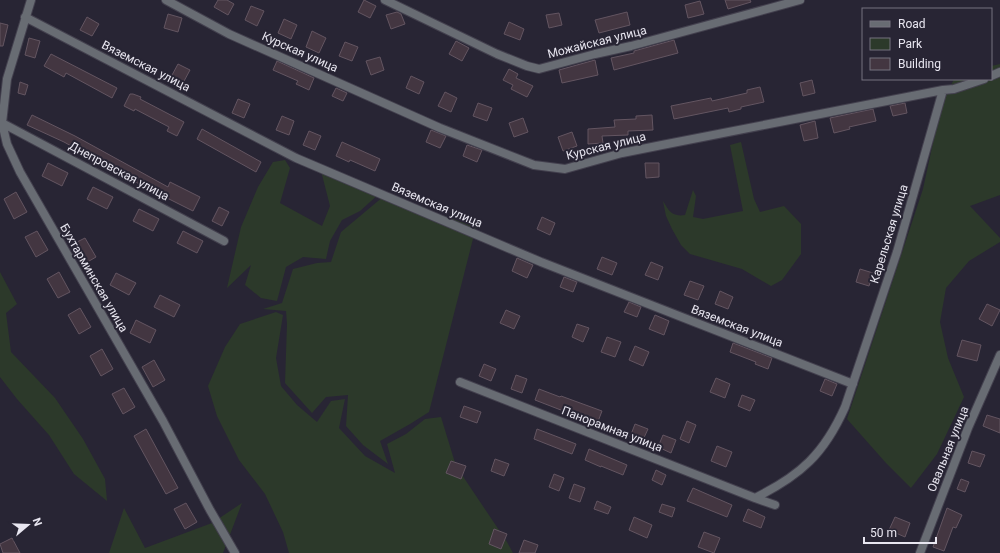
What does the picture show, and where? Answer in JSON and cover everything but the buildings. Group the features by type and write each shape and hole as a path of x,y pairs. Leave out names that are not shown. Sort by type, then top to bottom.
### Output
{"street":[{"name":"Бухтарминская улица","path":"31,0 7,79 2,123 7,144 20,172 163,421 210,510 235,553"},
{"name":"Курская улица","path":"166,0 229,34 440,128 534,165 553,168 564,169 662,145 954,89 981,80"},
{"name":"Можайская улица","path":"385,0 497,54 538,69 631,46 800,0"},
{"name":"Вяземская улица","path":"25,17 296,158 541,262 854,384"},
{"name":"Карельская улица","path":"854,384 897,252 943,90"},
{"name":"Днепровская улица","path":"2,123 224,241"},
{"name":"Овальная улица","path":"920,553 968,428 1000,355"},
{"name":"Панорамная улица","path":"460,382 775,505"},
{"path":"755,498 774,489 796,474 817,455 837,425 854,384"}],"green space":[{"path":"1000,64 1000,195 970,206 1000,238 1000,242 969,261 946,288 940,322 948,358 964,397 937,454 911,488 886,463 847,419 923,189 941,106 954,80 992,80 992,66"},
{"path":"741,142 754,199 760,212 784,206 801,224 801,254 782,280 771,286 742,269 690,254 681,245 666,216 663,201 667,208 674,214 685,215 693,190 696,196 693,217 703,219 743,211 730,145"},
{"path":"285,160 290,168 280,203 322,226 330,206 320,167 380,193 360,211 342,220 330,241 326,259 303,257 286,267 277,301 261,298 245,285 251,265 227,288 241,227 258,187 273,162"},
{"path":"384,196 476,227 429,412 380,441 388,464 363,445 346,426 348,395 326,397 312,413 285,383 286,311 263,309 282,303 293,269 317,263 331,262 341,232"},
{"path":"0,272 17,304 6,313 11,352 55,398 83,439 105,479 107,501 74,474 49,435 17,399 0,377"},
{"path":"276,312 283,315 276,358 281,386 297,405 317,422 331,401 345,399 339,428 365,456 395,473 387,444 406,434 425,419 441,417 456,466 513,553 289,553 283,532 265,494 239,460 217,416 208,386 225,347 240,324"},
{"path":"242,503 223,553 109,553 124,508 145,548 212,523"}]}
